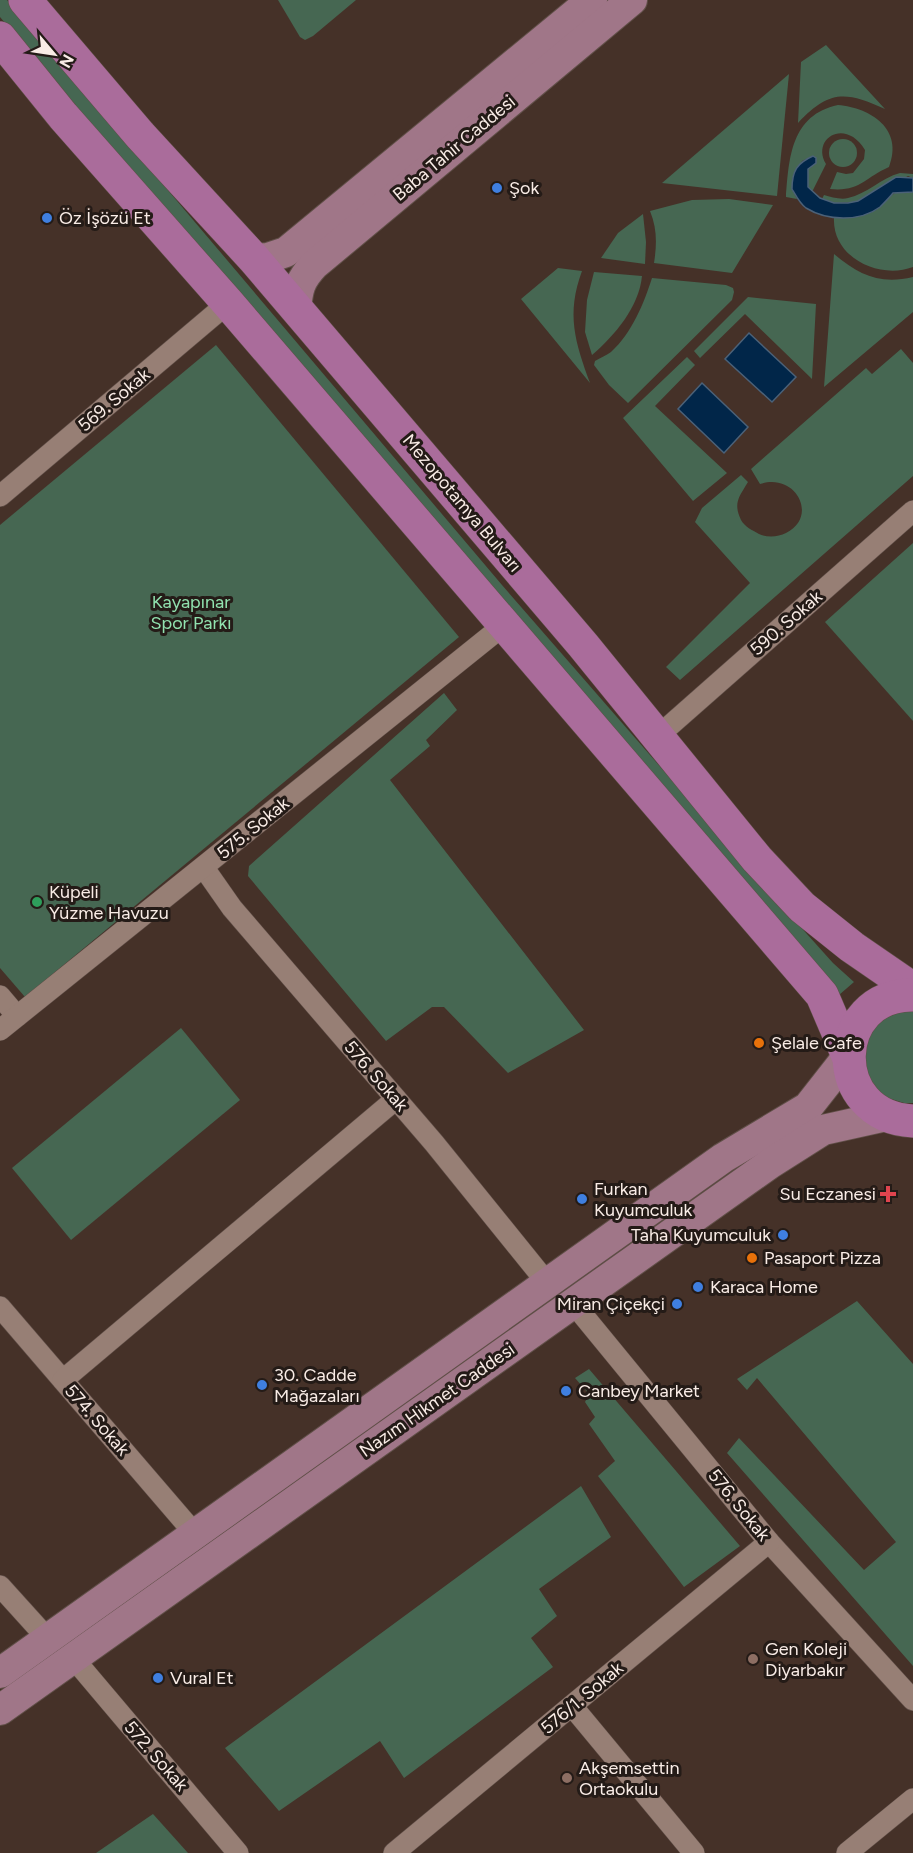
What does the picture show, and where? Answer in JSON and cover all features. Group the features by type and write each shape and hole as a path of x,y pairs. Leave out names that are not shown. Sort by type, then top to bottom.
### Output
{"main road":[{"name":"Mezopotamya Bulvarı","path":"25,0 140,135 254,259 658,736 757,859 802,907 852,947 913,989"},
{"name":"Baba Tahir Caddesi","path":"254,259 268,258 286,252 592,0"},
{"name":"Baba Tahir Caddesi","path":"296,309 298,290 303,276 314,265 632,0"},
{"path":"0,38 63,116 228,303 822,995 849,1056"},
{"path":"906,1120 871,1106 858,1092 849,1069 849,1056 854,1032 861,1019 872,1009 898,996 913,995"},
{"name":"Nazım Hikmet Caddesi","path":"0,1673 723,1158 808,1107 849,1056"},
{"name":"Nazım Hikmet Caddesi","path":"0,1710 771,1163 822,1130 906,1120"}],"street":[{"name":"569. Sokak","path":"0,496 228,303"},
{"name":"590. Sokak","path":"658,736 913,511"},
{"name":"575. Sokak","path":"0,1030 504,625"},
{"name":"576. Sokak","path":"204,868 232,909 396,1099 548,1284"},
{"path":"0,996 17,1016"},
{"path":"63,1380 396,1099"},
{"name":"576. Sokak","path":"573,1303 769,1542 913,1700"},
{"name":"574. Sokak","path":"0,1307 195,1534"},
{"name":"576/1. Sokak","path":"394,1853 769,1542"},
{"path":"0,1586 47,1638"},
{"name":"572. Sokak","path":"74,1659 238,1853"},
{"path":"572,1706 694,1853"},
{"path":"847,1853 913,1799"}],"green space":[{"path":"0,0 7,0 502,585 771,894 833,963 854,982 839,995 240,300 0,17"},
{"path":"278,0 356,0 305,40 300,37"},
{"path":"826,45 885,109 859,99 838,97 819,104 798,123 801,62"},
{"path":"789,74 777,196 662,183"},
{"path":"838,105 862,111 882,123 892,142 889,167 855,186 830,189 837,172 853,173 864,159 865,150 857,140 848,135 840,133 832,135 823,147 826,164 812,192 807,179 813,156 802,161 792,189 797,199 786,197 791,153 802,128 810,118 822,110"},
{"path":"843,139 853,143 857,153 853,163 843,167 833,163 829,153 833,143"},
{"path":"900,173 913,174 913,178 908,176 858,202 834,203 822,199 824,195 842,199 855,196"},
{"path":"897,192 913,192 913,267 886,270 860,262 841,244 835,232 834,218 851,218"},
{"path":"729,199 773,205 732,273 654,263 656,236 650,211 692,200"},
{"path":"643,214 646,242 645,264 601,258 618,233"},
{"path":"834,254 861,273 880,279 913,277 913,312 824,387"},
{"path":"558,268 582,271 574,301 574,328 590,383 521,299"},
{"path":"594,272 642,276 631,309 609,339 592,355 585,332 587,300"},
{"path":"652,278 726,285 733,288 734,292 732,300 628,403 609,385 594,365 595,361 611,352 631,327"},
{"path":"748,297 816,304 812,379 745,314 700,358 694,351"},
{"name":"Kayapınar Spor Parkı","path":"216,345 459,637 25,997 0,968 0,525"},
{"path":"901,349 913,363 913,476 680,680 666,667 750,583 695,522 702,508 741,475 748,482 740,496 737,509 745,525 759,534 769,536 786,533 796,526 801,517 802,507 793,490 784,484 773,482 760,484 751,469 866,368 872,374"},
{"path":"687,357 695,365 655,406 727,473 693,501 623,418"},
{"path":"913,543 913,721 825,622"},
{"path":"444,693 457,710 426,740 430,746 390,780 584,1030 508,1073 444,1007 432,1007 386,1041 248,876 249,866"},
{"path":"913,1007 913,1103 904,1103 888,1098 875,1088 866,1074 864,1041 881,1016"},
{"path":"181,1028 240,1100 71,1240 12,1168"},
{"path":"857,1301 913,1364 913,1666 727,1453 739,1438 864,1570 896,1542 757,1378 747,1390 737,1379"},
{"path":"589,1369 740,1546 684,1587 598,1476 615,1461 589,1424 595,1417 585,1402 589,1394 575,1378"},
{"path":"581,1486 611,1537 539,1589 557,1616 531,1638 553,1667 404,1778 380,1741 279,1811 225,1748"},
{"path":"153,1814 188,1853 96,1853"}],"water":[{"path":"813,156 816,158 816,163 808,169 808,187 820,198 834,203 858,201 896,177 913,178 913,192 893,193 880,207 863,215 843,218 814,212 798,200 792,189 796,168"},
{"path":"749,333 796,377 772,402 725,359"},
{"path":"702,383 748,427 724,453 678,409"}],"place":[{"name":"Şok","path":"497,188"},
{"name":"Öz İşözü Et","path":"47,218"},
{"name":"Küpeli Yüzme Havuzu","path":"37,902"},
{"name":"Şelale Cafe","path":"759,1043"},
{"name":"Su Eczanesi","path":"888,1194"},
{"name":"Furkan Kuyumculuk","path":"582,1199"},
{"name":"Taha Kuyumculuk","path":"783,1235"},
{"name":"Pasaport Pizza","path":"752,1258"},
{"name":"Karaca Home","path":"698,1287"},
{"name":"Miran Çiçekçi","path":"677,1304"},
{"name":"30. Cadde Mağazaları","path":"262,1385"},
{"name":"Canbey Market","path":"566,1391"},
{"name":"Gen Koleji Diyarbakır","path":"753,1659"},
{"name":"Vural Et","path":"158,1678"},
{"name":"Akşemsettin Ortaokulu","path":"567,1778"}]}
